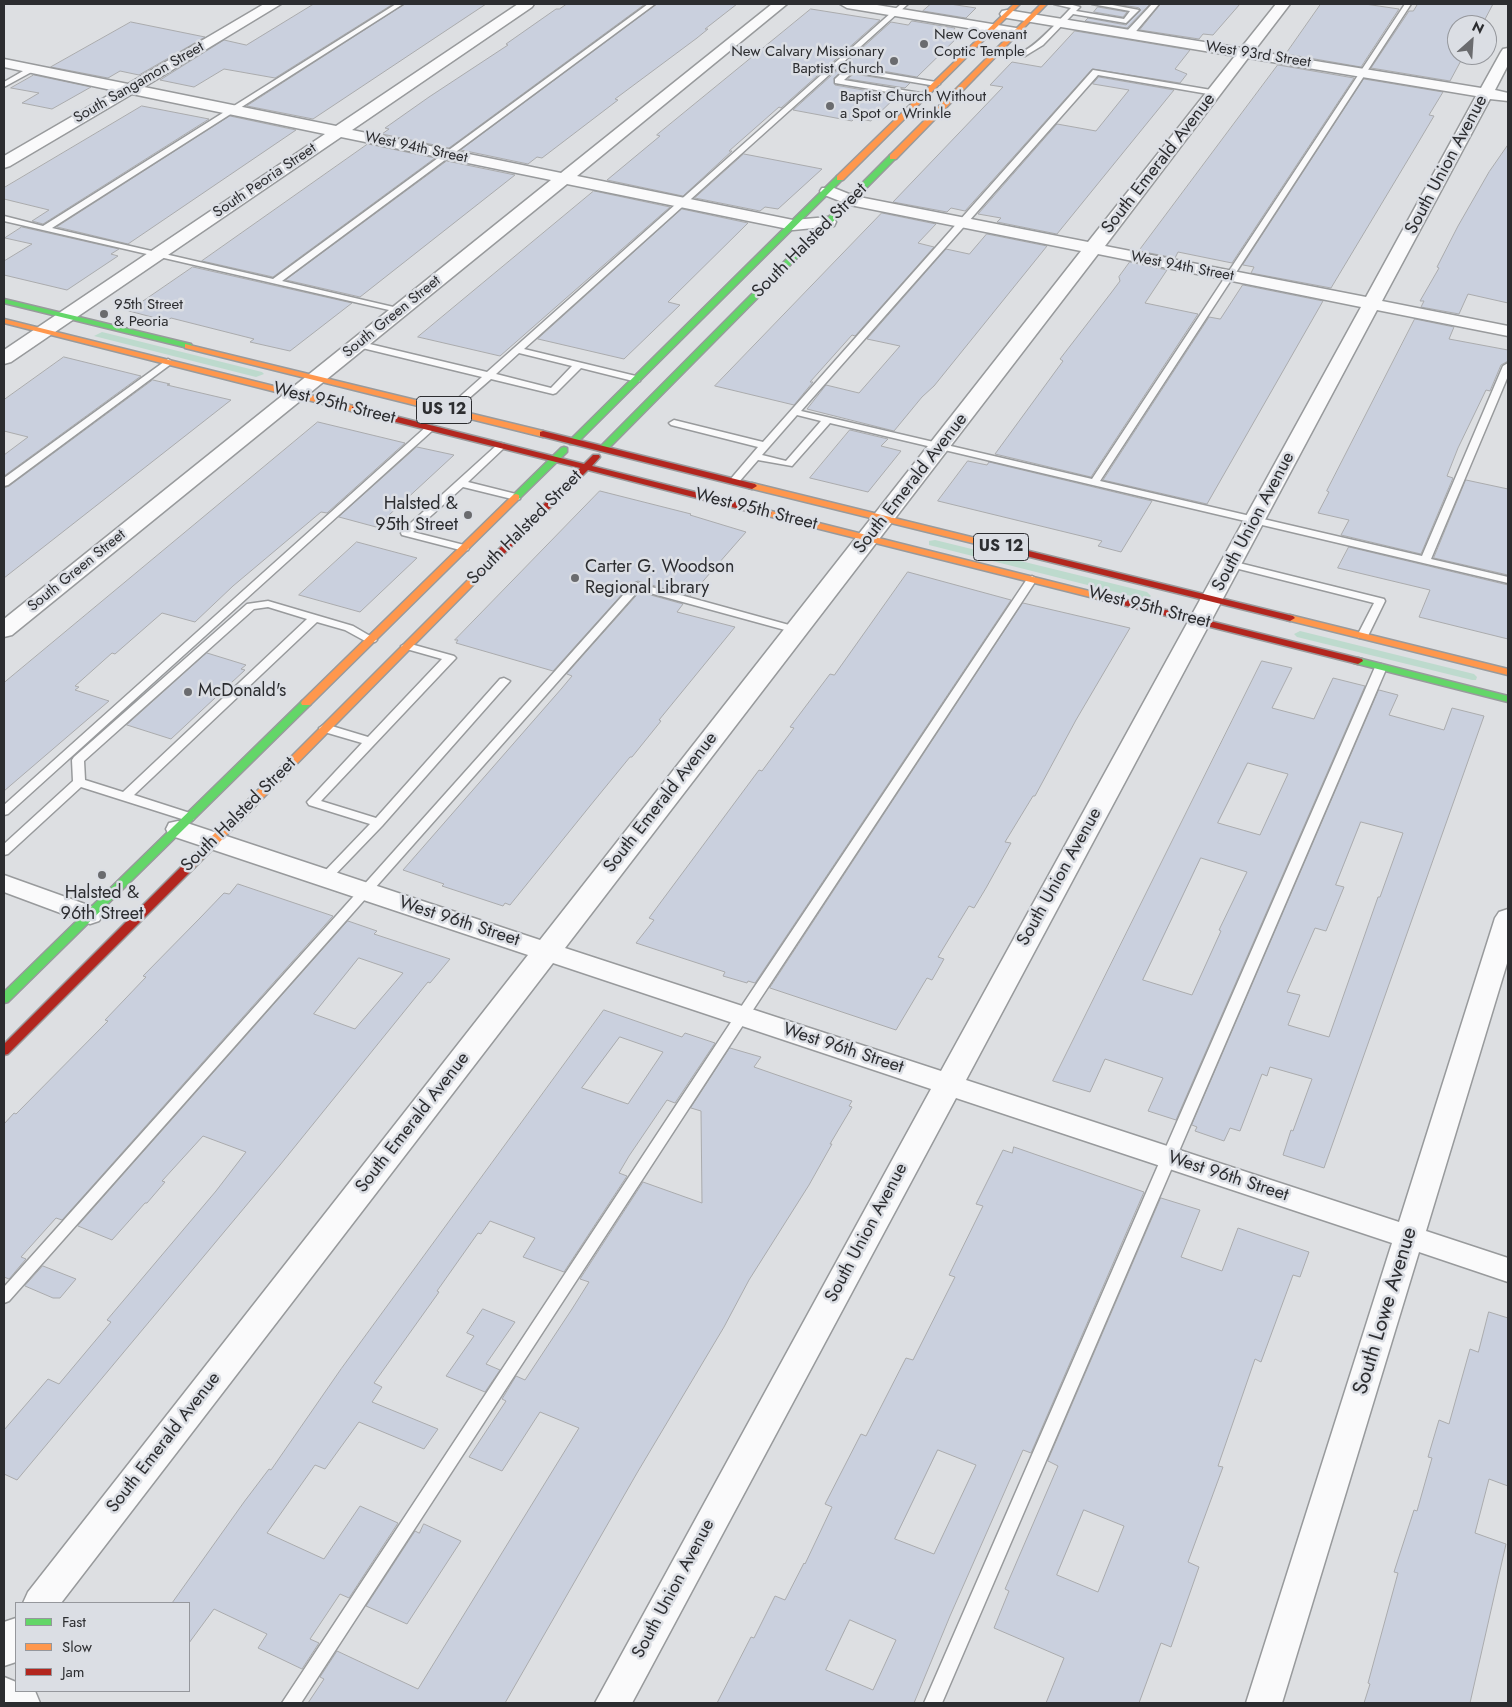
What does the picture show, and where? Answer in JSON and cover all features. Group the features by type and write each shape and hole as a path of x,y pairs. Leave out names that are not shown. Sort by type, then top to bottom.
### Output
{"main road":[{"name":"South Halsted Street","path":"4,1051 1044,4"},
{"name":"South Halsted Street","path":"4,1000 1012,9"},
{"name":"West 95th Street","path":"4,301 734,481 1032,579 1363,636 1508,672"},
{"name":"West 95th Street","path":"4,321 555,460 877,528 1206,610 1381,667 1508,699"}],"street":[{"name":"South Sangamon Street","path":"4,163 274,4"},
{"name":"South Peoria Street","path":"4,358 527,4"},
{"name":"South Green Street","path":"4,630 780,4"},
{"path":"847,4 900,8 1016,32"},
{"name":"South Emerald Avenue","path":"41,1602 1283,4"},
{"name":"West 93rd Street","path":"1012,9 1030,17 1061,23 1508,96"},
{"name":"South Union Avenue","path":"613,1703 1508,52"},
{"name":"West 94th Street","path":"4,63 793,225 828,222"},
{"name":"West 94th Street","path":"828,191 850,200 1508,331"},
{"name":"West 96th Street","path":"184,823 213,840 1508,1270"},
{"path":"4,883 90,915"},
{"name":"South Lowe Avenue","path":"1264,1703 1508,918"},
{"path":"4,1650 15,1635"},
{"path":"4,1694 22,1703"}],"lane":[{"path":"44,229 400,4"},
{"path":"275,282 652,4"},
{"path":"1057,4 1126,20 1135,10 1095,4"},
{"path":"1129,34 1156,4"},
{"path":"1094,483 1408,4"},
{"path":"998,51 1022,54 1040,44 1075,7"},
{"path":"449,411 900,8"},
{"path":"4,85 33,69"},
{"path":"923,96 838,81 851,69 936,84"},
{"path":"734,481 1096,72 1214,93"},
{"path":"4,219 399,311"},
{"path":"357,344 553,390 579,365"},
{"path":"517,350 637,379"},
{"path":"4,482 168,362"},
{"path":"1425,561 1508,366"},
{"path":"795,412 1508,580"},
{"path":"756,456 788,464 827,420"},
{"path":"674,423 765,446"},
{"path":"4,810 430,428"},
{"path":"464,548 406,533 501,446"},
{"path":"460,483 516,497"},
{"path":"1231,564 1380,601 1363,636"},
{"path":"291,1703 742,1016 1032,579"},
{"path":"4,1297 637,586 796,630"},
{"path":"4,851 79,782 78,760 251,606 268,604 349,628 371,640"},
{"path":"125,797 315,618"},
{"path":"378,823 312,802 450,658 407,646"},
{"path":"933,1703 1381,667"},
{"path":"326,878 378,823 504,681"},
{"path":"325,728 370,742"},
{"path":"79,782 125,797 184,823"}],"green space":[{"path":"102,332 264,374 256,377 94,336"},
{"path":"935,540 1147,592 1151,596 1148,599 1143,599 929,545 929,541"},
{"path":"1300,631 1474,674 1477,677 1476,680 1472,680 1297,637 1294,634"}],"building":[{"path":"314,4 393,4 275,78 224,69 194,87 160,80 224,40 246,45"},
{"path":"405,4 486,4 313,119 247,106"},
{"path":"567,4 645,4 449,148 382,134 389,129 385,128 429,97 508,45 506,44 556,9"},
{"path":"657,4 737,4 705,29 708,29 697,38 615,99 618,100 542,158 537,157 528,164 461,150"},
{"path":"931,4 950,4 976,8 966,18 923,11"},
{"path":"1116,4 1150,4 1127,28 1085,21 1088,18 1126,25 1141,10"},
{"path":"1161,4 1240,4 1213,35 1203,34 1199,39 1140,30"},
{"path":"1321,4 1365,4 1399,9 1361,67 1286,54"},
{"path":"1418,4 1493,4 1487,15 1447,15 1447,65 1459,65 1450,81 1371,68 1409,11 1413,11"},
{"path":"1098,7 1127,12 1123,17 1094,12"},
{"path":"811,9 880,20 781,108 779,107 729,151 732,151 683,196 607,180 660,136 657,135"},
{"path":"912,21 955,28 953,31 963,32 917,77 848,65 834,78 835,85 897,96 871,121 855,118 852,121 793,110 891,22 908,25"},
{"path":"131,22 205,37 139,75 120,71 108,78 51,67"},
{"path":"1075,31 1190,50 1175,69 1187,74 1180,83 1092,69 965,211 951,208 947,212 893,202 1003,87 990,85 1012,62 1041,67"},
{"path":"1278,65 1354,78 1232,263 1178,252 1175,258 1139,251"},
{"path":"854,74 910,83 905,88 848,79"},
{"path":"34,75 91,87 52,109 22,103 39,93 11,88"},
{"path":"1099,77 1174,90 1057,234 997,222 1001,218 978,214 1057,124 1096,131 1129,90 1093,84"},
{"path":"1364,79 1443,92 1429,115 1434,116 1331,288 1251,273 1254,267 1243,265"},
{"path":"142,106 209,119 43,224 32,221 49,210 4,199 4,188"},
{"path":"230,116 296,130 128,244 57,227"},
{"path":"368,144 435,158 273,277 202,261"},
{"path":"1508,145 1508,303 1468,294 1459,314 1421,307 1424,301 1420,301 1439,268 1437,267 1458,226 1489,172"},
{"path":"744,154 822,169 778,209 765,207 760,211 695,198"},
{"path":"447,161 515,175 360,297 286,280"},
{"path":"594,191 670,207 500,356 418,337"},
{"path":"682,209 748,223 668,302 680,305 624,359 538,339"},
{"path":"882,213 936,224 918,243 934,247 855,336 852,335 810,382 813,382 794,405 715,386"},
{"path":"22,227 119,249 111,254 118,256 67,290 4,275 4,261 32,244 5,238"},
{"path":"987,234 1047,246 934,386 922,397 894,431 807,409 826,385 859,393 900,346 867,339 946,249 969,254"},
{"path":"1130,262 1167,270 1145,303 1198,314 1091,477 995,454 1063,361 1060,359 1120,281 1119,277"},
{"path":"193,267 352,303 290,351 250,342 254,339 171,318 167,321 129,311"},
{"path":"1243,285 1323,301 1207,504 1103,480 1209,317 1220,319"},
{"path":"1415,319 1454,327 1449,339 1508,350 1508,361 1501,365 1490,391 1486,390 1458,448 1447,476 1453,478 1421,554 1341,535 1349,520 1318,513 1329,492 1327,491"},
{"path":"64,357 141,376 4,476 4,455 28,437 4,431 4,400"},
{"path":"153,380 231,400 4,578 4,488"},
{"path":"318,422 405,443 327,513 321,512 233,586 195,622 162,613 115,654 112,653 75,686 79,687 75,690 109,701 4,791 4,683"},
{"path":"850,430 888,439 881,446 901,451 868,492 810,478"},
{"path":"417,447 454,455 376,527 339,517"},
{"path":"968,461 987,465 989,462 1152,501 1121,552 1098,546 1102,541 938,501"},
{"path":"1466,480 1508,489 1508,575 1434,558"},
{"name":"Carter G. Woodson Regional Library","path":"600,491 691,514 746,532 690,596 638,581 632,583 553,671 456,643 458,640 455,640"},
{"path":"357,542 417,558 360,612 299,595"},
{"path":"1349,547 1508,585 1508,639 1419,617 1430,590 1338,568"},
{"path":"908,572 1011,600 755,983 748,981 747,983 723,976 725,972 636,943 654,920 649,918 759,770 762,771 794,728 790,727 830,674 834,675"},
{"path":"640,592 683,604 677,612 735,627 659,720 661,721 632,757 630,757 510,905 505,903 503,906 442,886 444,884 403,870 562,688 572,676 567,674"},
{"path":"1023,603 1130,628 1076,720 1035,796 1033,796 1005,842 1011,843 986,888 974,908 969,906 938,957 944,959 932,980 927,978 896,1030 770,988"},
{"name":"McDonald's","path":"207,653 246,665 241,669 245,670 171,739 127,725"},
{"path":"1262,661 1292,668 1272,708 1314,719 1333,678 1365,686 1176,1120 1148,1111 1163,1078 1105,1059 1090,1092 1053,1081","holes":["1248,763 1288,774 1260,835 1218,823","1201,858 1247,872 1219,930 1221,931 1192,995 1143,980"]},
{"path":"1379,690 1398,695 1389,715 1444,730 1452,708 1484,716 1324,1168 1283,1155 1312,1079 1270,1067 1267,1076 1262,1074 1240,1131 1230,1128 1224,1141 1195,1131 1197,1127 1192,1125","holes":["1361,822 1403,833 1380,897 1378,897 1329,1037 1288,1025 1300,995 1287,992 1315,928 1326,931 1344,887 1336,885"]},
{"path":"238,884 333,916 62,1220 56,1218 21,1257 26,1259 9,1279 4,1277 4,1124 108,1021 105,1020 146,977 143,976 224,893 229,894"},
{"path":"348,921 377,931 374,934 450,959 430,983 428,982 280,1165 17,1480 4,1474 4,1430 48,1379 59,1384 111,1322 107,1320 216,1191 246,1152 203,1136 162,1181 165,1182 147,1203 112,1240 78,1226","holes":["359,958 403,973 355,1029 314,1014"]},
{"path":"604,1010 682,1037 685,1033 715,1043 675,1103 667,1100 629,1156 619,1173 627,1176 564,1272 523,1257 535,1238 490,1221 481,1234 478,1233 437,1291 439,1292 374,1383 382,1387 372,1402 438,1429 424,1449 359,1422 325,1469 315,1465 267,1533 324,1559 360,1506 398,1523 349,1598 340,1594 310,1639 319,1643 302,1669 258,1648 267,1634 214,1609 190,1642 190,1602 173,1602 244,1502 269,1469 271,1470 341,1369","holes":["620,1037 663,1052 628,1104 582,1088"]},
{"path":"730,1048 761,1057 754,1067 852,1101 849,1106 852,1107 809,1185 749,1280 724,1327 637,1473 505,1703 308,1703 324,1679 320,1677 337,1651 418,1689 579,1428 540,1412 502,1471 469,1457 506,1401 502,1399 516,1376 525,1380 572,1309 589,1282 580,1279 643,1182 702,1203 701,1111 691,1108"},
{"path":"1014,1147 1144,1192 1031,1453 1023,1450 914,1703 717,1703 751,1637 754,1638 775,1596 785,1600 805,1564 832,1507 825,1504 861,1434 866,1436 906,1358 913,1360 955,1277 949,1275 983,1206 976,1204 1003,1150 1012,1153","holes":["938,1450 976,1465 934,1554 895,1539","850,1620 896,1640 873,1690 826,1670"]},
{"path":"1161,1198 1200,1210 1181,1257 1222,1271 1238,1228 1309,1252 1300,1277 1293,1275 1261,1362 1255,1359 1218,1466 1223,1467 1188,1562 1199,1567 1171,1647 1161,1643 1139,1703 1046,1703 1064,1658 994,1628 1009,1591 1005,1589 1058,1466 1048,1461","holes":["1084,1510 1124,1526 1098,1592 1057,1575"]},
{"path":"43,1266 76,1279 60,1298 53,1298 25,1286"},
{"path":"483,1309 515,1322 486,1364 500,1370 485,1392 446,1376 474,1336 467,1333"},
{"path":"1489,1312 1508,1318 1508,1486 1489,1479 1475,1533 1506,1544 1470,1703 1364,1703 1398,1573 1394,1572 1414,1510 1417,1511 1432,1458 1428,1457 1439,1420 1449,1424 1470,1349 1478,1352"},
{"path":"424,1524 461,1541 407,1624 366,1606 415,1531 419,1533"}],"traffic: fast":[{"path":"603,449 893,157"},
{"path":"573,442 840,178"},
{"path":"4,301 188,346"},
{"path":"516,497 564,450"},
{"path":"1358,661 1508,699"},
{"path":"4,999 306,703"}],"traffic: slow":[{"path":"840,178 1017,4"},
{"path":"893,157 1044,4"},
{"path":"4,321 355,409"},
{"path":"188,346 543,434"},
{"path":"752,486 1025,553"},
{"path":"306,703 516,497"},
{"path":"767,513 1114,600"},
{"path":"190,865 475,578"},
{"path":"1290,618 1508,672"}],"traffic: jam":[{"path":"355,409 767,513"},
{"path":"543,434 752,486"},
{"path":"475,578 596,457"},
{"path":"1025,553 1290,618"},
{"path":"1114,600 1358,661"},
{"path":"4,1051 190,865"}],"place":[{"name":"New Covenant Coptic Temple","path":"924,44"},
{"name":"New Calvary Missionary Baptist Church","path":"894,61"},
{"name":"Baptist Church Without a Spot or Wrinkle","path":"830,106"},
{"name":"95th Street & Peoria","path":"104,314"},
{"name":"Halsted & 95th Street","path":"468,515"},
{"name":"Carter G. Woodson Regional Library","path":"575,578"},
{"name":"McDonald's","path":"188,692"},
{"name":"Halsted & 96th Street","path":"102,875"}]}
